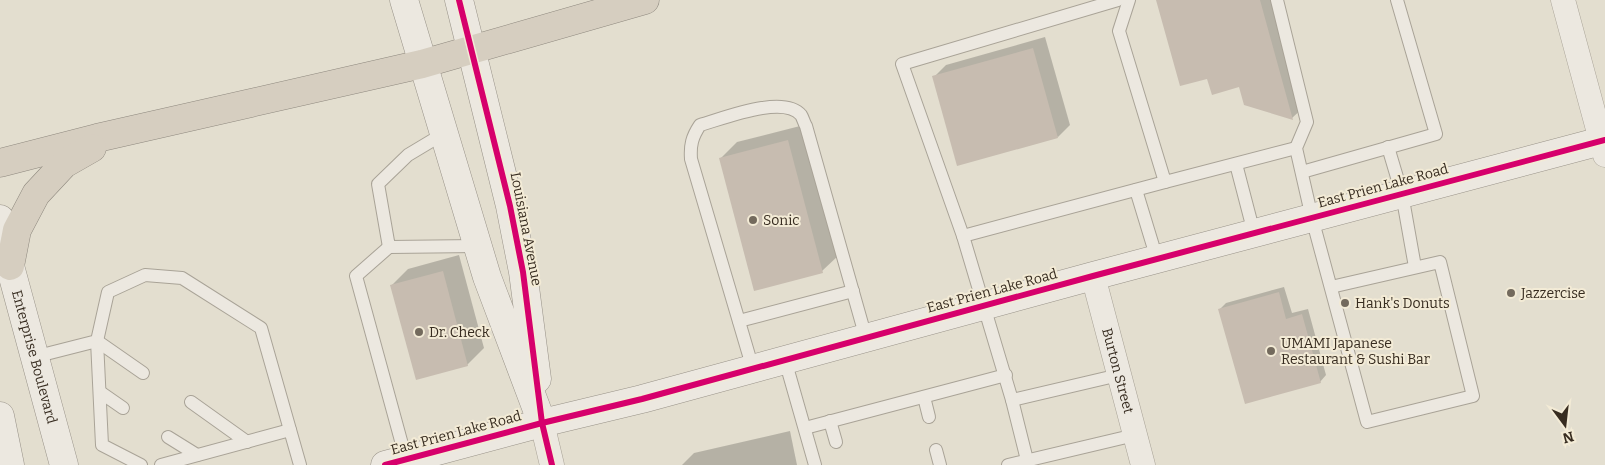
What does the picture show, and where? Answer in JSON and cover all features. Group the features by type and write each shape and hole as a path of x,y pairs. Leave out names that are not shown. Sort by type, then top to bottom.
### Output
{"highway":[{"path":"0,162 422,64 646,0"},
{"path":"10,266 17,230 36,194 48,179 64,164 129,131"}],"street":[{"name":"Louisiana Avenue","path":"404,0 487,277 542,423"},
{"name":"Louisiana Avenue","path":"459,0 510,206 523,272 542,423 552,465"},
{"path":"1562,0 1604,145"},
{"name":"East Prien Lake Road","path":"396,462 542,423 642,399 984,305 1402,194 1604,145"},
{"name":"Enterprise Boulevard","path":"0,219 10,266 64,465"},
{"name":"Burton Street","path":"1093,276 1143,465"},
{"path":"0,416 10,465"}],"lane":[{"path":"1027,460 1006,375 963,236 902,64 1118,0"},
{"path":"1129,0 1119,31 1165,182"},
{"path":"1277,0 1307,122 1296,148 1312,218 1367,422 1473,396 1440,262 1331,287"},
{"path":"1302,172 1436,134 1398,0"},
{"path":"753,369 691,159 690,146 693,136 700,125 764,107 783,106 800,114 806,126 866,338"},
{"path":"389,247 378,184 408,155 443,134"},
{"path":"1388,147 1402,194 1416,267"},
{"path":"963,236 1296,148"},
{"path":"1236,164 1254,233"},
{"path":"1136,190 1157,259"},
{"path":"396,462 356,276 389,247 477,246"},
{"path":"141,465 102,445 97,341 108,292 145,275 182,278 261,328 300,465"},
{"path":"739,321 853,291"},
{"path":"34,357 97,341 143,373"},
{"path":"785,360 814,465"},
{"path":"805,428 1006,375"},
{"path":"1012,400 1119,375"},
{"path":"100,392 123,408"},
{"path":"924,397 929,417"},
{"path":"191,402 247,442"},
{"path":"830,421 836,442"},
{"path":"161,465 290,430"},
{"path":"1008,465 1135,435"},
{"path":"168,437 197,455"},
{"path":"936,450 940,465"}],"building":[{"path":"1156,0 1260,0 1293,120 1244,105 1239,87 1212,95 1207,79 1180,86"},
{"path":"1033,48 1058,138 957,166 932,76"},
{"path":"788,140 823,273 754,291 719,158"},
{"path":"443,271 468,366 416,380 390,285"},
{"name":"UMAMI Japanese Restaurant & Sushi Bar","path":"1279,292 1286,319 1302,314 1321,383 1245,404 1218,309"}],"cycle path":[{"path":"459,0 510,206 523,272 542,423 552,465"},
{"path":"385,465 542,423 642,399 1093,276 1605,140"}],"place":[{"name":"Sonic","path":"753,220"},
{"name":"Jazzercise","path":"1511,293"},
{"name":"Hank's Donuts","path":"1345,303"},
{"name":"Dr. Check","path":"419,332"},
{"name":"UMAMI Japanese Restaurant & Sushi Bar","path":"1271,351"}]}
